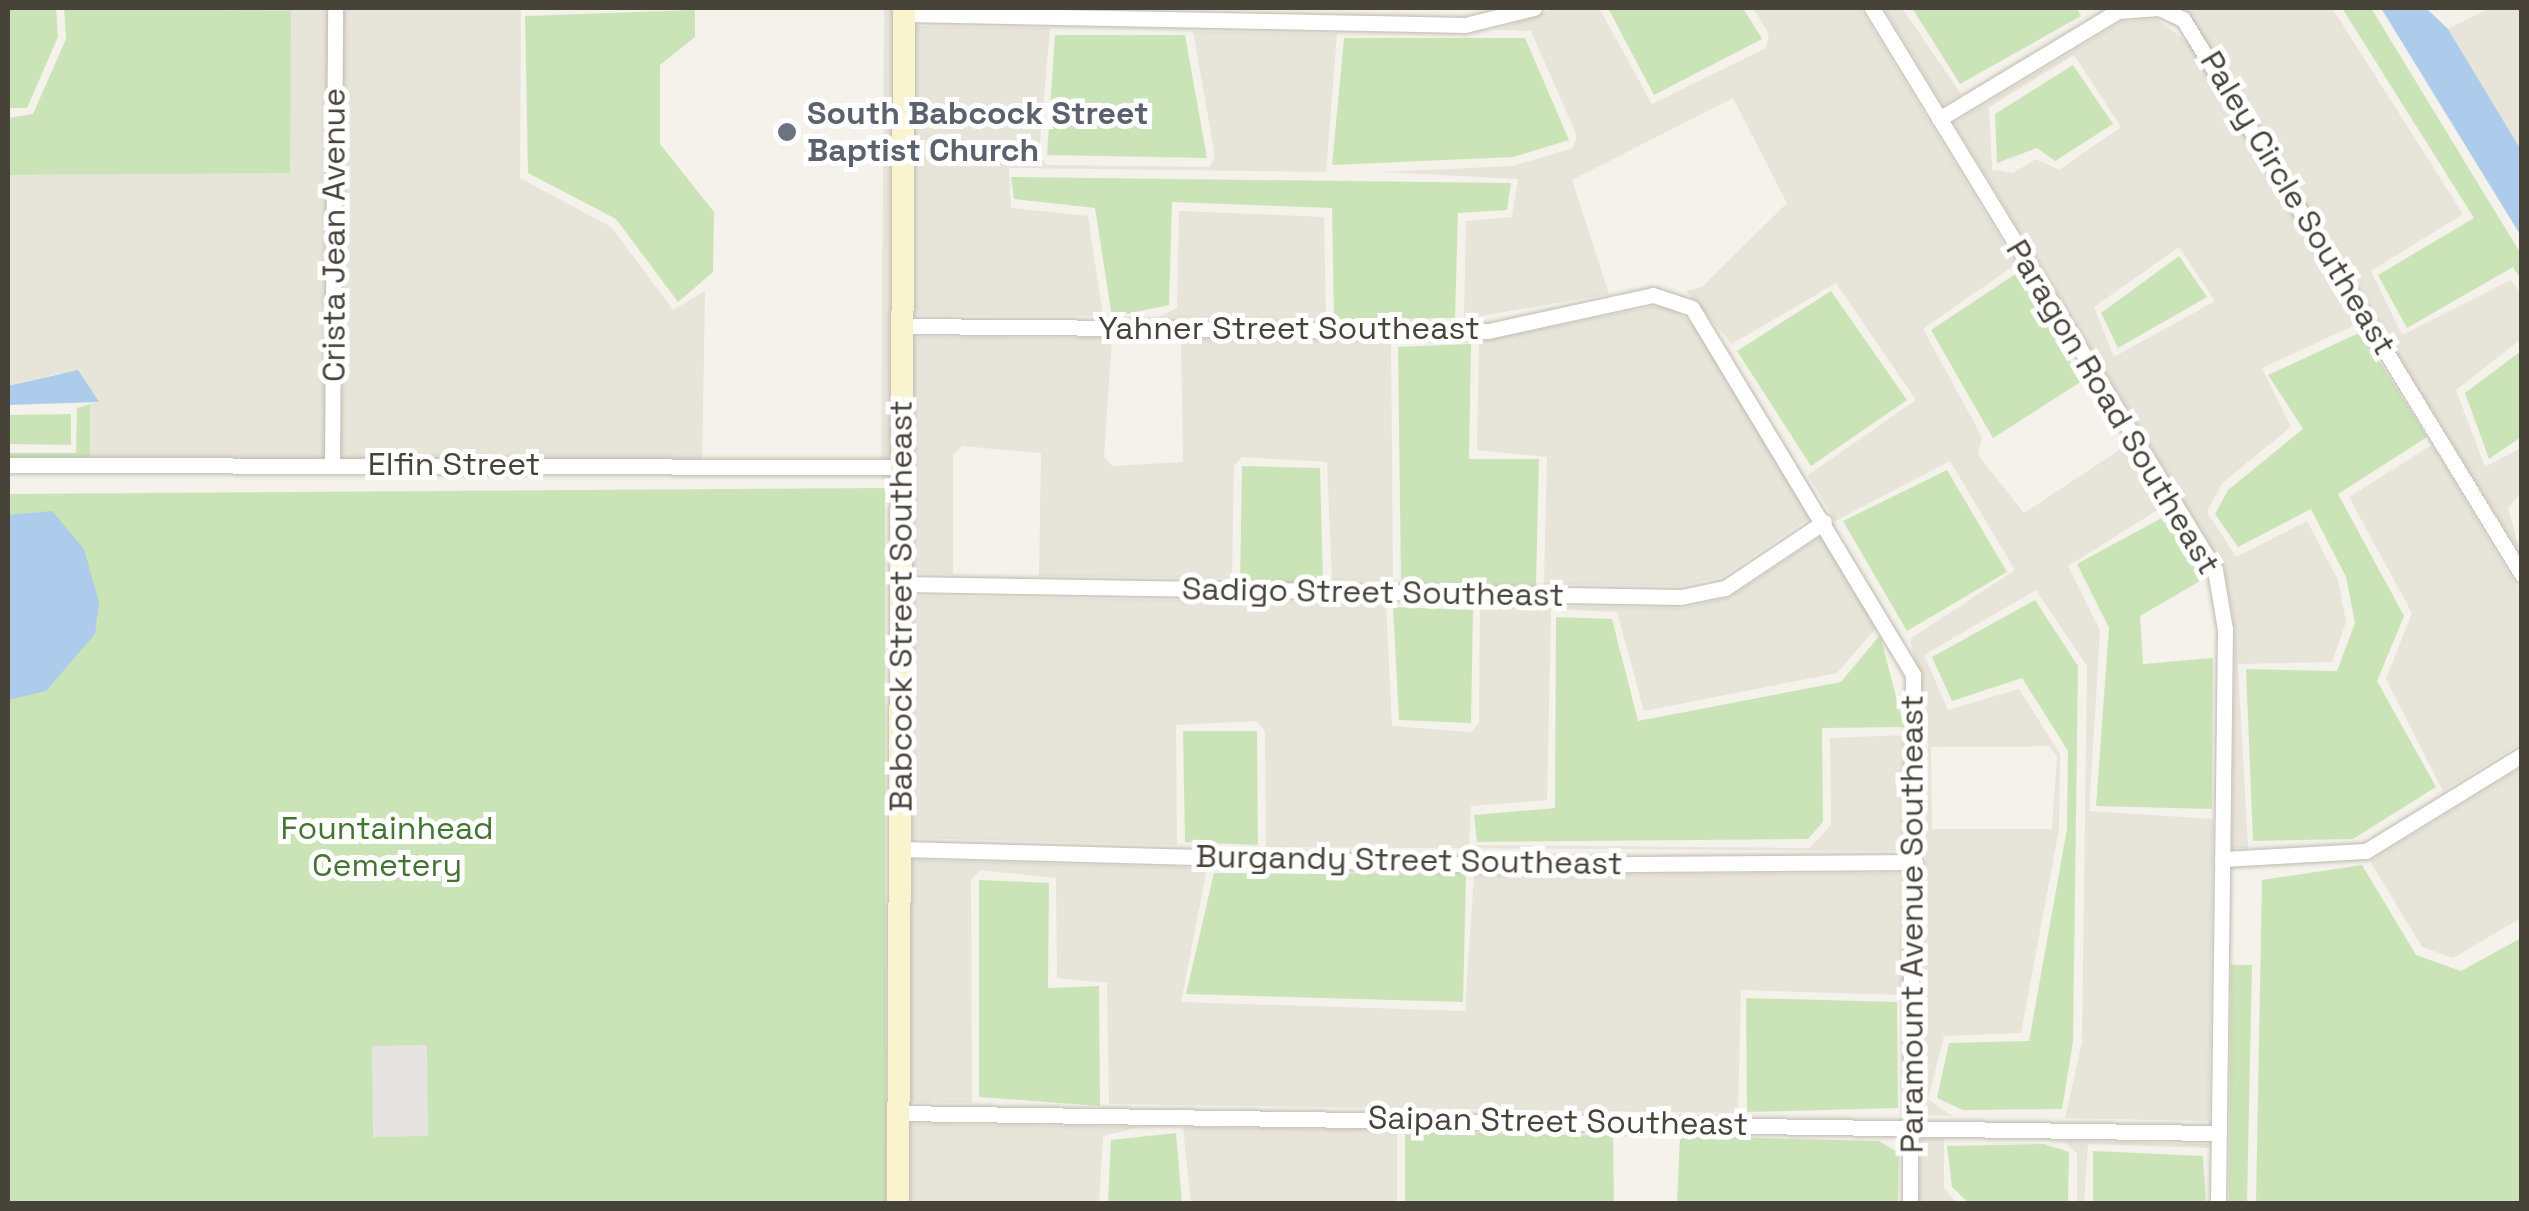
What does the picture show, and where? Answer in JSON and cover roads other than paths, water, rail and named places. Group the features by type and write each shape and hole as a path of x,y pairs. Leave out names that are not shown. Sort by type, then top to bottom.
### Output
{"main road":[{"name":"Babcock Street Southeast","path":"898,1204 904,11"}],"street":[{"name":"Crista Jean Avenue","path":"332,463 335,8"},
{"path":"904,11 1465,25 1534,8"},
{"name":"Paragon Road Southeast","path":"1872,8 2215,570 2225,629 2218,1204"},
{"name":"Paley Circle Southeast","path":"1940,120 2118,11 2159,8 2183,18 2522,575"},
{"name":"Yahner Street Southeast","path":"900,326 1488,331 1674,296"},
{"name":"Paramount Avenue Southeast","path":"1674,296 1709,324 1913,675 1915,862 1910,1204"},
{"name":"Elfin Street","path":"8,465 901,467"},
{"name":"Sadigo Street Southeast","path":"901,584 1680,597 1725,588 1824,522"},
{"path":"2222,859 2366,851 2522,755"},
{"name":"Burgandy Street Southeast","path":"902,849 1495,865 1915,862"},
{"name":"Saipan Street Southeast","path":"897,1112 2219,1133"}],"water":[{"path":"2381,8 2426,8 2448,29 2521,150 2521,236"},
{"path":"78,370 99,402 8,405 8,386"},
{"path":"52,511 84,549 99,602 95,634 46,691 8,700 8,515"}],"place":[{"name":"South Babcock Street Baptist Church","path":"787,132"}],"park label":[{"name":"Fountainhead Cemetery","path":"387,848"}]}
